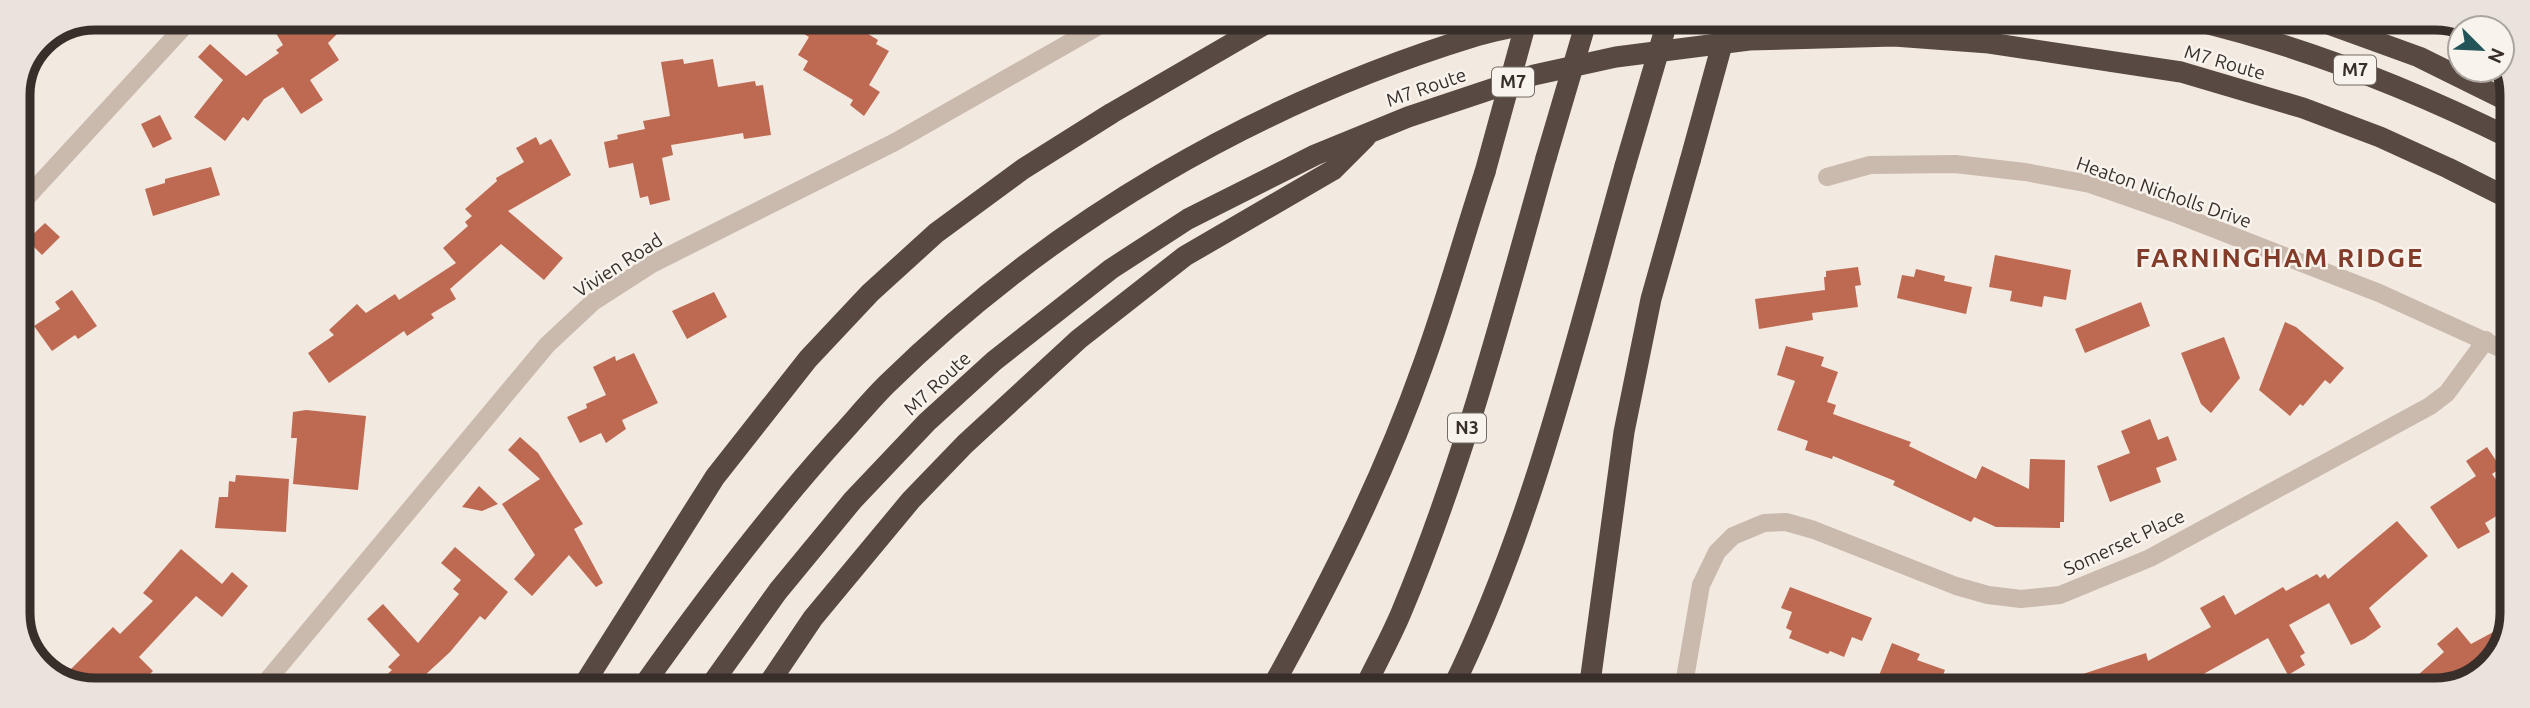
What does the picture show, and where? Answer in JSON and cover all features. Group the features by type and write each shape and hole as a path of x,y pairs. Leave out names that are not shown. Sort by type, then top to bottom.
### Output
{"highway":[{"path":"586,678 715,477 808,359 870,293 936,233 1023,169 1112,113 1255,30"},
{"name":"M7 Route","path":"649,678 758,531 884,387 953,322 1026,265 1159,174 1319,92 1479,35 1501,30"},
{"path":"1277,678 1309,620 1381,471 1423,365 1485,172 1524,30"},
{"name":"N3","path":"1369,678 1400,614 1446,494 1486,370 1584,30"},
{"path":"1458,678 1516,535 1560,397 1665,30"},
{"path":"1591,678 1624,432 1651,299 1726,30"},
{"name":"M7 Route","path":"2236,30 2382,79 2442,104 2500,133"},
{"path":"2345,30 2419,57 2500,97"},
{"name":"M7 Route","path":"716,678 778,592 853,500 927,422 994,361 1111,269 1188,219 1270,176 1372,130 1534,75 1616,57 1749,40 1894,36 1989,43 2181,72 2303,108 2380,137 2500,195"},
{"path":"772,678 813,618 911,500 974,435 1079,339 1185,256 1333,170 1372,130"}],"street":[{"path":"30,194 181,30"},
{"name":"Vivien Road","path":"269,678 547,345 593,302 652,264 895,142 1092,30"},
{"name":"Heaton Nicholls Drive","path":"1827,177 1870,165 1955,164 2025,172 2090,184 2179,215 2379,293 2500,347"},
{"name":"Somerset Place","path":"1684,678 1701,586 1717,552 1733,536 1763,523 1786,522 1814,530 1956,586 1988,595 2021,599 2060,595 2150,558 2430,406 2447,393 2486,341"}],"building":[{"path":"274,30 341,30 328,43 339,60 310,80 323,100 301,114 283,87 264,99 248,121 243,117 225,141 194,117 223,80 198,57 210,44 246,76 279,53 276,50 283,45"},
{"path":"806,30 862,30 878,40 876,44 889,51 869,85 880,92 864,116 850,105 853,100 803,70 808,61 798,55 809,37 804,34"},
{"path":"683,59 684,64 713,59 718,87 755,81 756,86 763,85 771,135 744,139 743,133 671,145 673,155 662,158 670,200 650,205 648,196 640,198 633,163 609,168 604,142 618,139 617,135 645,129 643,121 670,116 661,62"},
{"path":"160,115 172,139 153,148 141,124"},
{"path":"536,137 540,145 551,139 571,175 508,211 563,258 544,280 501,244 450,289 456,299 431,314 434,318 407,336 404,331 329,383 308,353 334,335 329,330 357,304 366,313 395,294 399,300 456,263 443,248 468,226 465,222 472,216 465,209 497,181 496,178 524,162 516,148"},
{"path":"211,167 220,195 153,216 145,189 165,183 165,179"},
{"path":"45,223 60,237 42,255 30,243 30,237"},
{"path":"1995,255 2071,270 2066,300 2044,296 2042,307 2010,301 2012,291 1989,287"},
{"path":"1858,267 1861,285 1855,286 1858,307 1812,313 1813,320 1759,329 1755,299 1825,290 1826,271"},
{"path":"1916,269 1945,276 1944,281 1972,287 1966,314 1897,298 1902,275 1914,277"},
{"path":"72,290 97,326 78,339 75,335 52,351 34,326 60,309 55,302"},
{"path":"714,292 727,317 687,339 672,311"},
{"path":"2141,302 2150,326 2085,353 2075,329"},
{"path":"2285,322 2296,327 2344,368 2330,384 2325,380 2303,406 2300,404 2290,416 2259,390"},
{"path":"2224,337 2240,378 2211,413 2201,404 2181,353"},
{"path":"1786,346 1824,357 1821,366 1838,372 1827,402 1836,405 1833,414 1911,442 1909,446 1976,479 1982,466 2029,489 2030,459 2065,460 2064,522 2060,522 2060,528 1996,527 1974,517 1971,522 1893,485 1895,481 1833,456 1832,459 1805,450 1808,441 1777,430 1795,381 1777,375"},
{"path":"634,353 658,403 622,420 626,429 606,443 601,433 580,443 567,417 606,395 593,367 615,356 616,361"},
{"path":"306,410 366,416 358,490 293,484 297,438 291,438 293,412"},
{"path":"2150,419 2158,440 2168,436 2177,460 2156,468 2161,482 2110,502 2097,466 2130,453 2121,431"},
{"path":"520,437 538,453 583,524 574,529 603,583 596,587 569,555 532,596 514,579 535,555 502,504 540,479 508,450"},
{"path":"2487,447 2500,466 2492,474 2500,485 2500,514 2485,523 2490,532 2458,549 2430,507 2476,476 2466,461"},
{"path":"236,475 289,479 286,532 215,528 219,497 228,497 229,481 235,482"},
{"path":"479,486 498,504 482,511 462,507"},
{"path":"2397,521 2428,556 2369,608 2381,627 2364,639 2351,645 2329,603 2289,625 2305,653 2300,656 2305,665 2288,675 2268,638 2196,678 2081,678 2080,675 2146,653 2148,661 2211,627 2200,608 2224,595 2235,615 2283,587 2286,591 2317,574 2320,578 2325,574 2328,579"},
{"path":"455,547 508,592 485,620 480,616 450,652 422,678 383,678 392,670 388,667 400,655 367,619 383,604 418,643 459,594 453,589 461,580 441,563"},
{"path":"181,549 222,584 232,572 248,586 222,617 196,596 139,657 153,671 146,678 86,678 68,672 113,627 120,634 153,601 143,593"},
{"path":"1790,587 1872,618 1862,641 1852,637 1844,657 1830,651 1828,654 1789,638 1792,631 1786,628 1792,612 1781,608"},
{"path":"2457,627 2471,644 2498,629 2481,659 2464,672 2448,677 2415,678 2444,652 2437,644"},
{"path":"1892,643 1920,654 1917,660 1945,670 1942,678 1878,678"}],"district":[{"name":"FARNINGHAM RIDGE","path":"2280,258"}]}
